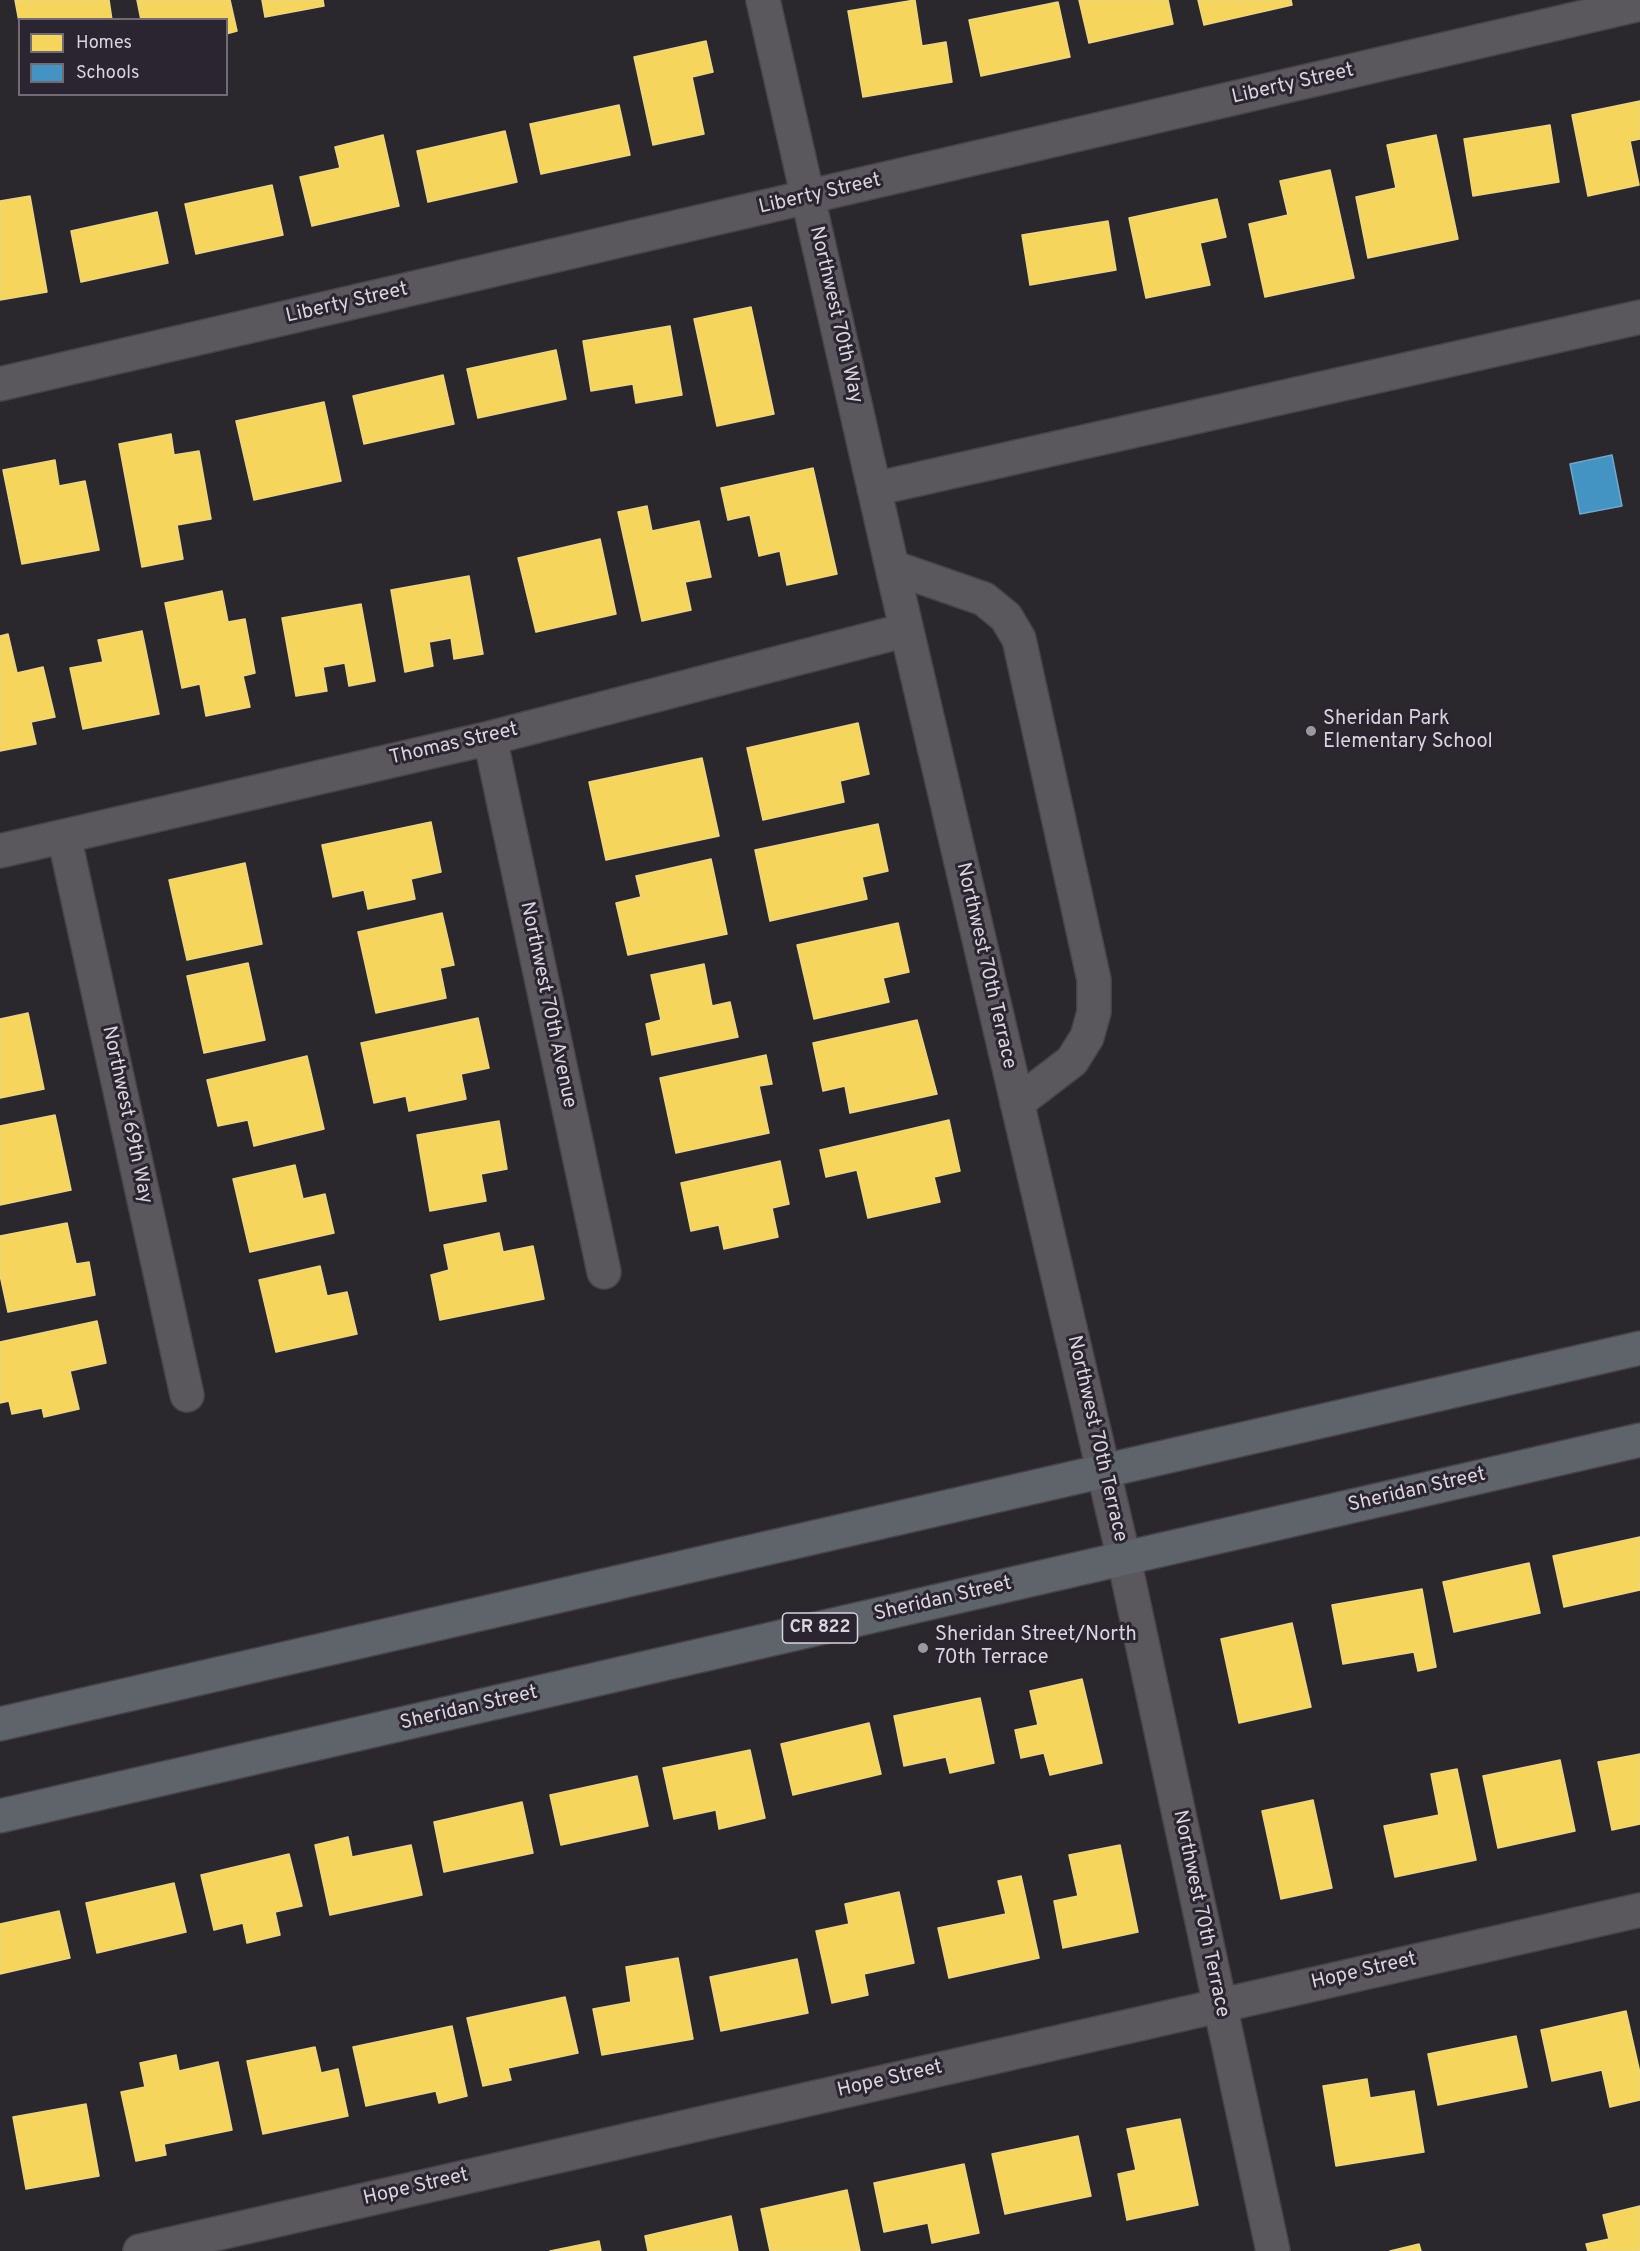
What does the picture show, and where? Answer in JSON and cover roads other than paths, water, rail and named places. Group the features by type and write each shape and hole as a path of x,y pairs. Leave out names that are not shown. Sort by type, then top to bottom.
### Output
{"main road":[{"path":"0,1724 1103,1469 1640,1348"},
{"name":"Sheridan Street","path":"0,1816 1640,1440"}],"street":[{"name":"Northwest 70th Way","path":"763,0 906,630"},
{"name":"Liberty Street","path":"0,384 1640,4"},
{"path":"874,489 1640,317"},
{"path":"892,567 984,599 1006,617 1019,639 1094,980 1094,1012 1088,1036 1072,1061 1017,1103"},
{"name":"Thomas Street","path":"0,851 490,738 906,630"},
{"name":"Northwest 70th Terrace","path":"906,630 1124,1559 1274,2251"},
{"name":"Northwest 70th Avenue","path":"490,738 604,1272"},
{"name":"Northwest 69th Way","path":"64,836 187,1395"},
{"name":"Hope Street","path":"140,2251 1640,1910"}],"place":[{"name":"Sheridan Park Elementary School","path":"1311,731"},
{"name":"Sheridan Street/North 70th Terrace","path":"923,1648"}]}
